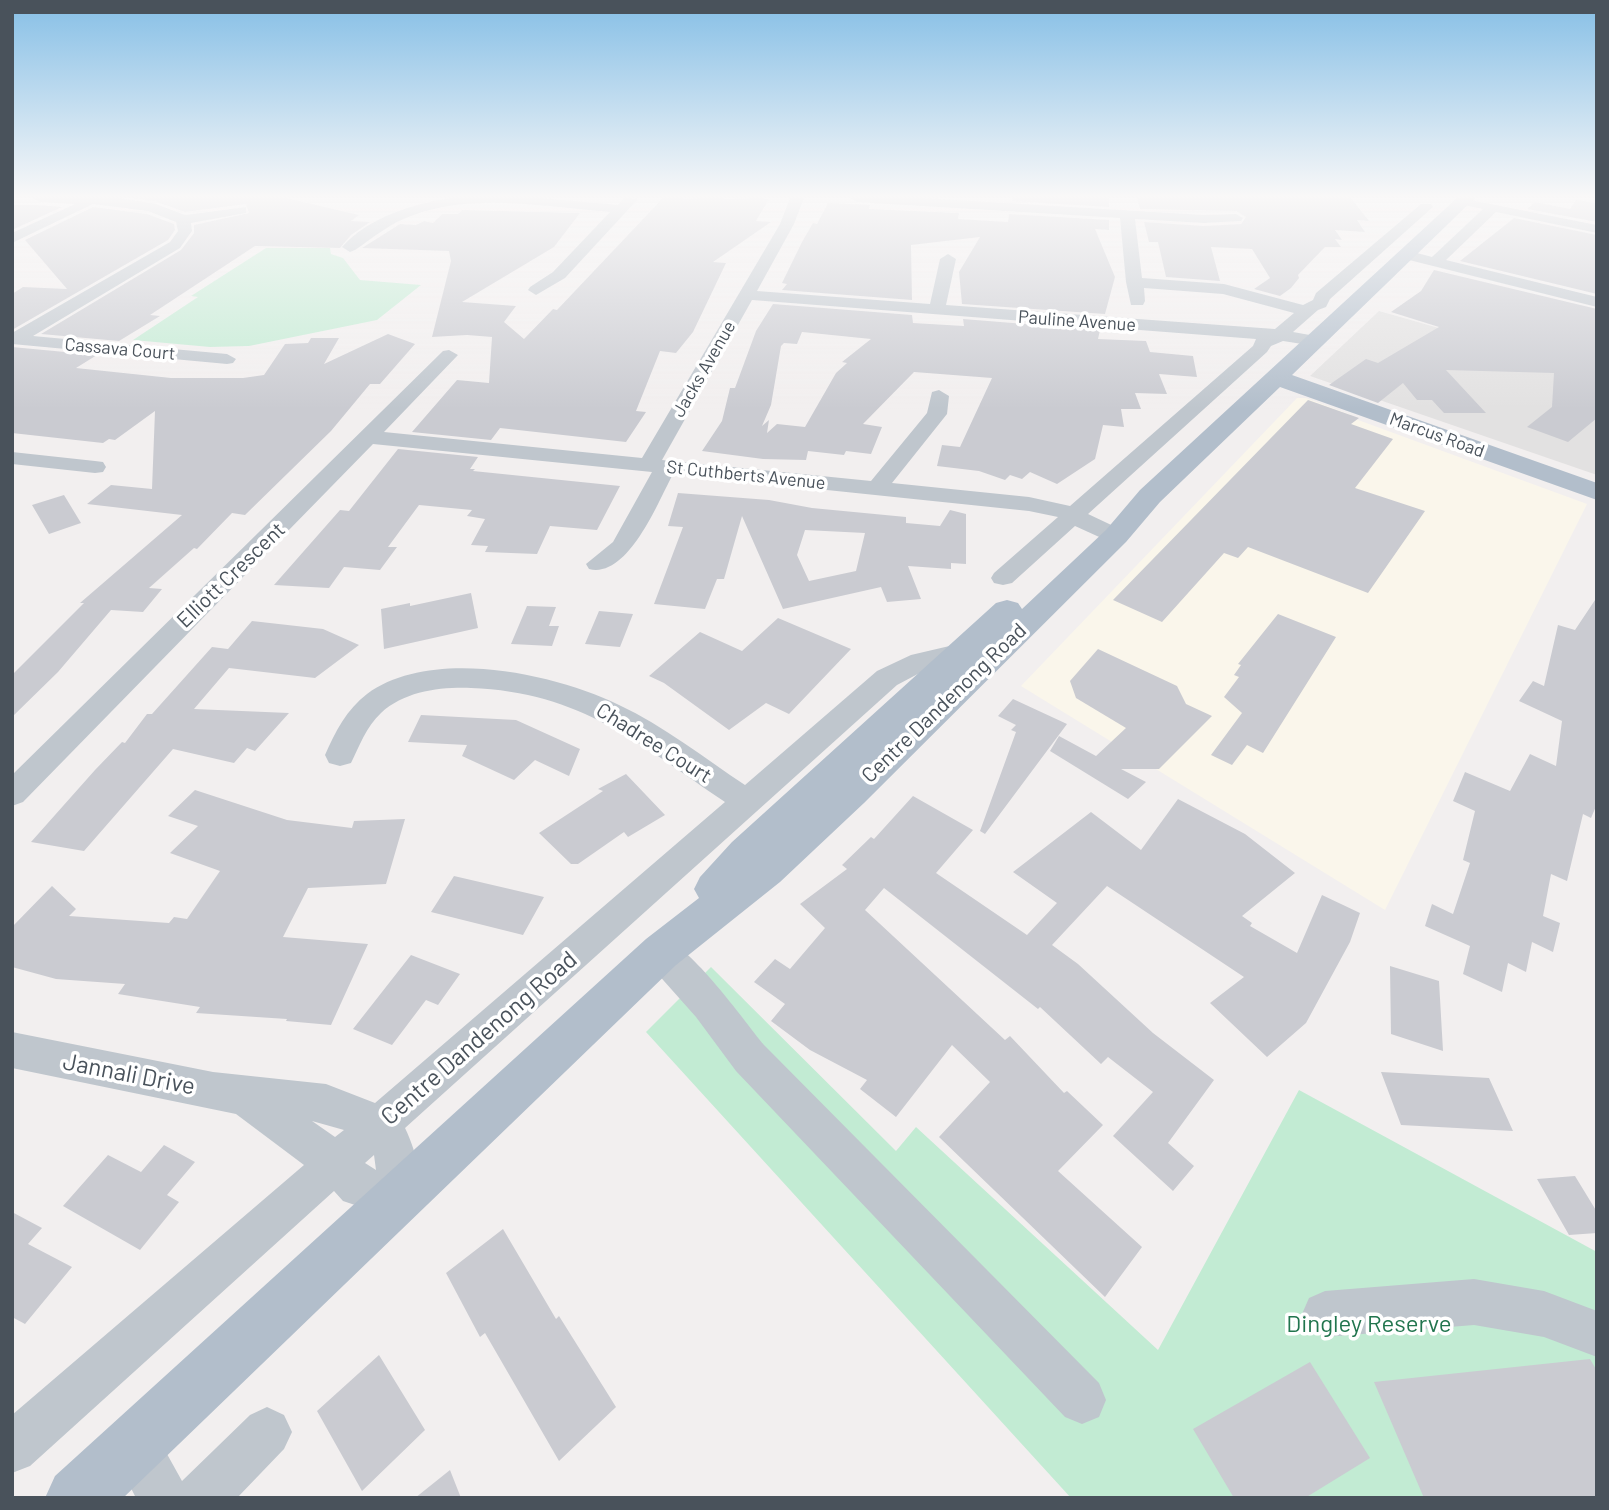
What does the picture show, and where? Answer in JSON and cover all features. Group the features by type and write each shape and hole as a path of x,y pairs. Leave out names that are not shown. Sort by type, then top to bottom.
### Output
{"main road":[{"name":"Centre Dandenong Road","path":"77,1498 661,952 766,870 841,802 1109,532 1278,378 1392,268"},
{"name":"Marcus Road","path":"1278,378 1597,492"},
{"name":"Centre Dandenong Road","path":"661,952 747,853 958,653 1026,592 1109,532"}],"street":[{"path":"13,339 135,268"},
{"path":"536,290 565,268"},
{"name":"Jacks Avenue","path":"598,564 622,546 657,466 761,268"},
{"path":"937,310 946,268"},
{"path":"1133,268 1140,326"},
{"path":"1003,578 1271,337 1320,303 1322,297 1355,268"},
{"path":"1465,268 1597,302"},
{"path":"1135,282 1224,289 1306,311"},
{"name":"Pauline Avenue","path":"746,295 1241,333 1310,345"},
{"name":"Cassava Court","path":"13,339 227,359"},
{"name":"Elliott Crescent","path":"12,794 449,355"},
{"path":"877,488 933,421 940,405 939,396"},
{"name":"St Cuthberts Avenue","path":"369,437 1040,505 1074,515 1109,532"},
{"path":"12,458 95,467"},
{"name":"Centre Dandenong Road","path":"12,1448 887,678 906,665 922,659 958,653"},
{"name":"Chadree Court","path":"340,755 349,732 361,716 389,693 430,681 457,679 526,685 560,692 622,719 748,802"},
{"path":"661,952 709,1005 750,1058 1082,1400"},
{"name":"Jannali Drive","path":"12,1050 245,1097 328,1103 378,1127"},
{"name":"Jannali Drive","path":"245,1097 336,1163 358,1186 397,1198"},
{"path":"378,1127 397,1155 397,1198"},
{"path":"1325,1314 1474,1302 1544,1314 1597,1334"},
{"path":"201,1498 267,1432"},
{"path":"134,1445 164,1498"}],"shaded area":[{"path":"1379,311 1530,354 1597,333 1597,475 1310,376"},
{"path":"1297,398 1306,398 1351,415 1350,417 1587,504 1385,910 1021,686"}],"green space":[{"path":"234,268 351,268 360,280 421,285 377,320 249,346 210,347 133,340 198,297 191,296"},
{"name":"Dingley Reserve","path":"711,967 896,1151 916,1127 1158,1350 1299,1090 1597,1252 1597,1498 1071,1498 646,1032"}],"building":[{"path":"49,268 119,268 12,330 12,294 23,287 67,289"},
{"path":"150,268 221,268 150,315 160,316 119,341 41,334"},
{"path":"449,268 518,268 462,302 516,306 504,322 524,339 553,309 557,310 596,268 723,268 693,332 676,353 660,351 636,411 646,412 626,442 500,428 491,440 412,432 457,380 489,383 492,337 432,337"},
{"path":"789,268 911,268 912,300 782,290 787,284 782,283"},
{"path":"961,268 1111,268 1115,277 1105,314 962,304 959,272"},
{"path":"1164,268 1217,268 1220,281 1166,277"},
{"path":"1264,268 1304,268 1291,288 1280,296 1254,289 1270,278"},
{"path":"1491,268 1597,268 1597,294"},
{"path":"1434,270 1597,309 1597,418 1568,442 1527,427 1552,407 1554,373 1446,370 1486,413 1444,413 1432,400 1417,400 1403,383 1378,403 1329,385 1366,359 1378,363 1439,327 1391,312 1421,291"},
{"path":"773,304 912,315 913,323 964,326 963,319 1100,330 1098,339 1146,341 1150,352 1193,356 1197,377 1159,374 1167,394 1135,393 1141,409 1121,409 1124,427 1103,425 1095,459 1057,484 1030,472 1022,479 1010,475 1005,480 979,471 937,466 942,445 960,447 992,378 914,372 863,424 882,427 871,454 846,451 844,455 808,451 806,460 763,459 702,451 722,421 730,388 735,388 756,331","holes":["802,332 871,339 842,362 847,363 836,373 805,427 777,424 767,433 769,420 762,426 771,405 781,346 784,343 797,344"]},
{"path":"388,334 415,344 380,384 370,384 331,431 245,515 232,513 197,549 194,548 149,588 162,589 143,612 111,610 58,672 12,717 12,675 84,603 80,603 182,515 87,504 111,485 152,489 155,411 115,440 109,439 103,443 12,433 12,347 97,355 76,368 171,378 243,378 264,375 285,344 308,343 311,338 339,338 324,364"},
{"path":"1308,400 1359,418 1351,424 1393,439 1355,488 1425,511 1368,593 1248,547 1238,558 1224,553 1162,622 1113,600"},
{"path":"398,449 478,457 470,469 475,469 473,471 620,486 597,530 550,526 537,554 485,552 488,546 471,545 485,519 467,516 472,510 419,505 388,547 397,547 380,570 344,567 329,588 274,585 340,510 349,511"},
{"path":"678,493 769,500 812,508 906,517 906,523 940,526 950,510 966,514 966,564 951,563 951,569 908,566 921,599 887,602 881,587 783,609 742,516 724,579 717,579 705,609 654,604 683,527 668,526","holes":["805,530 865,533 856,571 809,581 797,555"]},
{"path":"64,495 81,523 49,534 32,505"},
{"path":"471,593 478,628 384,649 381,609 410,603 410,606"},
{"path":"1597,597 1597,804 1591,818 1583,814 1567,881 1551,874 1543,916 1560,923 1553,952 1532,942 1526,972 1508,963 1502,992 1463,974 1470,946 1425,926 1432,904 1453,914 1470,863 1463,860 1475,811 1453,801 1465,772 1510,791 1530,754 1556,766 1562,721 1519,701 1533,681 1544,686 1558,625 1575,630"},
{"path":"527,606 556,607 549,626 559,626 552,646 511,644"},
{"path":"599,611 633,614 620,647 585,644"},
{"path":"1278,614 1336,637 1263,753 1247,745 1232,765 1211,755 1242,713 1224,697 1239,677 1234,675 1241,665 1238,664"},
{"path":"778,618 851,649 789,714 766,703 729,730 664,683 649,676 700,632 742,651"},
{"path":"252,621 323,629 359,645 315,678 229,668 194,709 289,713 255,751 247,748 234,763 173,749 84,851 31,842 212,647 228,649"},
{"path":"1098,649 1177,686 1186,704 1212,716 1159,769 1121,769 1146,782 1128,799 1050,751 1059,736 1096,756 1126,728 1076,698 1070,681"},
{"path":"1013,699 1067,724 985,834 980,831 1016,732 1011,730 1016,725 998,716"},
{"path":"421,715 516,720 580,749 569,776 535,760 514,780 462,756 467,745 408,742"},
{"path":"626,774 665,815 628,837 624,832 578,864 571,864 539,833 603,791 598,789"},
{"path":"195,790 287,820 352,828 354,821 405,819 386,884 308,888 283,937 368,944 331,1025 196,1013 200,1007 118,994 125,984 56,979 12,967 12,927 52,886 76,909 69,916 169,923 174,917 187,919 220,871 170,853 198,826 168,816"},
{"path":"913,796 973,830 936,873 1027,935 1057,903 1013,872 1091,812 1141,850 1178,799 1245,834 1295,873 1242,916 1252,923 1250,926 1297,953 1322,895 1360,913 1350,942 1306,1023 1267,1057 1210,1003 1244,977 1107,886 1052,945 1078,964 1153,1033 1214,1080 1168,1143 1194,1166 1173,1191 1113,1136 1153,1092 1108,1057 1101,1064 1040,1007 1038,1009 884,888 865,910 1005,1040 1010,1036 1064,1093 1067,1091 1103,1125 1058,1171 1142,1247 1105,1297 939,1137 990,1082 952,1045 896,1117 860,1089 867,1080 810,1050 771,1021 785,1004 754,982 775,959 790,969 825,928 800,904 847,869 842,865 871,837 874,839"},
{"path":"454,876 544,897 523,935 431,912"},
{"path":"411,955 460,974 438,1005 426,1000 392,1045 353,1029"},
{"path":"1390,966 1439,981 1443,1051 1391,1034"},
{"path":"1381,1072 1489,1078 1513,1131 1401,1125"},
{"path":"164,1145 195,1162 167,1195 179,1202 140,1250 63,1206 108,1155 141,1172"},
{"path":"1575,1176 1597,1212 1597,1233 1569,1235 1537,1179"},
{"path":"12,1212 42,1228 28,1244 72,1267 25,1324 12,1317"},
{"path":"503,1229 556,1319 559,1316 616,1407 559,1461 485,1333 480,1337 446,1273"},
{"path":"379,1355 425,1430 362,1491 317,1411"},
{"path":"1590,1359 1597,1371 1597,1496 1582,1498 1424,1498 1374,1382"},
{"path":"1310,1362 1370,1458 1305,1498 1234,1498 1193,1429"},
{"path":"450,1470 461,1498 415,1498"}]}
